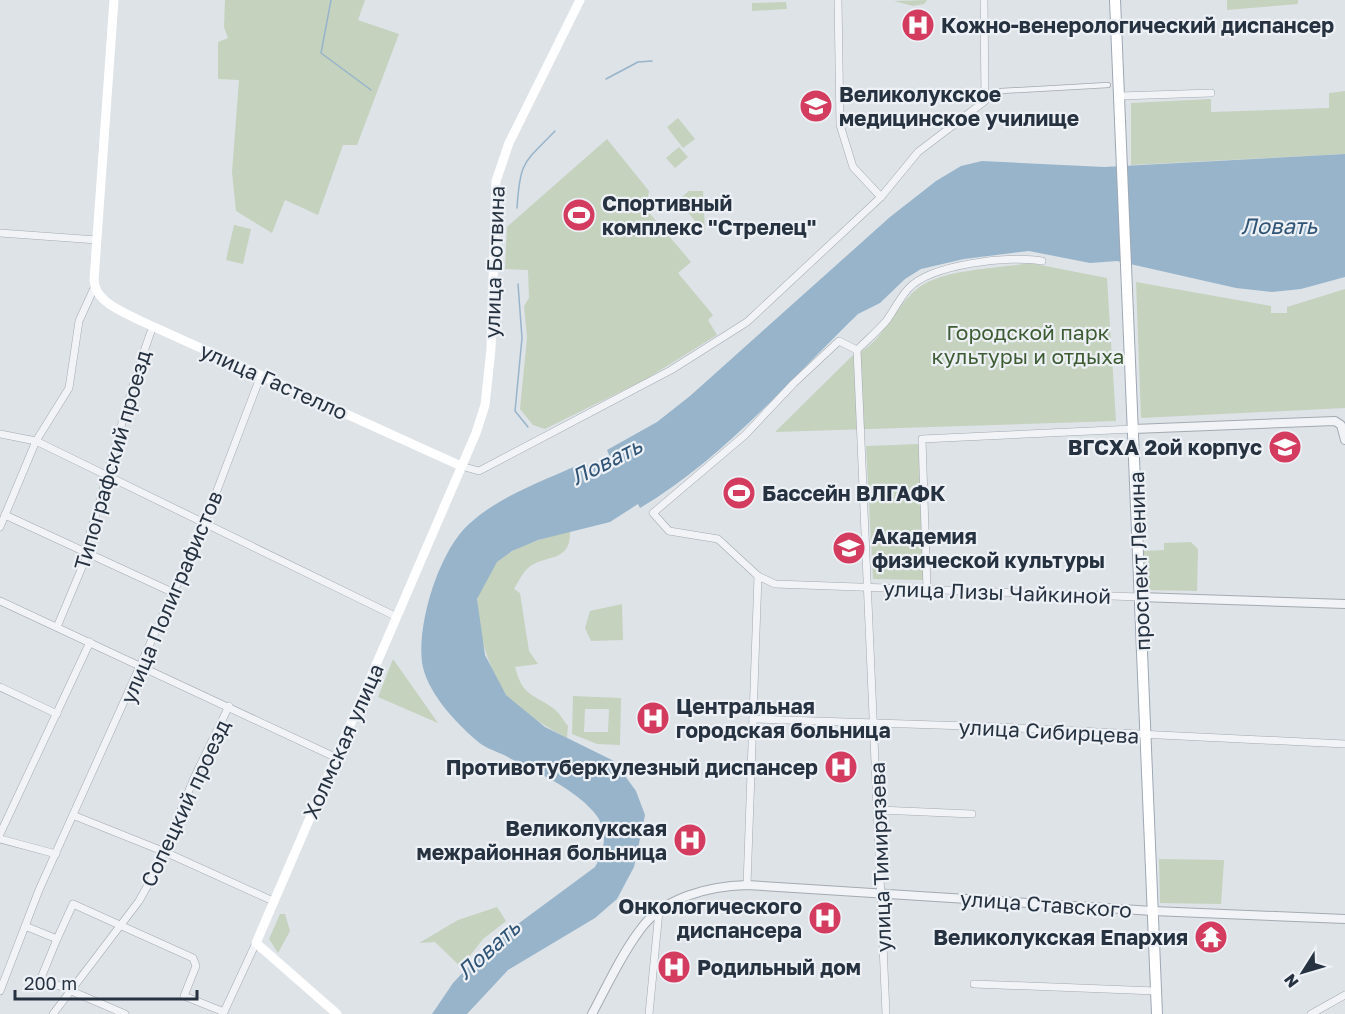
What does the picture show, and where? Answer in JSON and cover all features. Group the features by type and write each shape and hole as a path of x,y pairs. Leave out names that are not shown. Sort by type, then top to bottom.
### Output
{"main road":[{"path":"95,286 114,0"},
{"name":"улица Ботвина","path":"461,466 485,405 491,349 496,181 509,143 580,0"},
{"name":"проспект Ленина","path":"1115,0 1157,1014"},
{"name":"улица Гастелло","path":"95,286 112,306 461,466"},
{"name":"Холмская улица","path":"256,944 461,466"},
{"path":"256,944 337,1014"}],"street":[{"path":"838,0 840,124 852,167 881,197"},
{"path":"461,466 479,471 671,370 738,328 881,197 918,152 985,101 984,0"},
{"path":"1001,91 1108,85"},
{"path":"1120,96 1211,93"},
{"path":"0,233 97,240"},
{"path":"747,885 758,576 718,539 669,531 653,513 745,435 794,383 839,341 857,350 886,321 909,288 924,277 959,266 1029,258 1042,261"},
{"path":"0,527 36,441 69,388 79,321 95,286"},
{"name":"Типографский проезд","path":"57,627 88,553 86,546 109,475 128,394 153,326"},
{"name":"улица Тимирязева","path":"857,350 879,810 886,1014"},
{"name":"улица Полиграфистов","path":"56,854 205,522 261,375"},
{"path":"927,589 922,439 1335,420 1341,425 1345,440"},
{"path":"0,434 36,441 398,617"},
{"path":"5,515 174,592"},
{"name":"улица Лизы Чайкиной","path":"758,576 775,584 1345,604"},
{"path":"0,601 337,758"},
{"path":"0,834 90,642"},
{"path":"0,687 57,714"},
{"name":"Сопецкий проезд","path":"53,1014 73,991 139,901 165,852 194,778 229,706"},
{"name":"улица Сибирцева","path":"753,719 998,727 1345,744"},
{"path":"879,810 972,814"},
{"path":"75,816 165,852 273,900"},
{"path":"0,839 56,854 0,991"},
{"name":"улица Ставского","path":"592,1014 640,928 659,911 698,892 720,885 1153,911 1345,919"},
{"path":"124,1014 41,978 73,904 193,958 196,966 184,996 224,1013"},
{"path":"649,1014 659,911"},
{"path":"25,926 57,939"},
{"name":"Холмская улица","path":"224,1013 256,944"},
{"path":"974,984 1156,991"},
{"path":"1311,1014 1345,995"}],"green space":[{"path":"225,0 365,0 358,20 399,34 357,145 343,145 318,215 285,200 272,233 236,211 232,172 239,80 218,79 218,42 228,38 224,27"},
{"path":"927,0 924,4 913,6 894,1"},
{"path":"1227,0 1298,0 1298,4 1227,10"},
{"path":"786,2 787,9 752,11 752,3"},
{"path":"1345,91 1345,154 1131,165 1131,103 1211,99 1211,112 1329,108 1329,93"},
{"path":"678,118 695,139 683,148 667,127"},
{"path":"607,139 649,191 646,209 691,262 678,273 713,315 708,320 717,335 646,379 545,429 533,425 520,409 527,338 524,306 529,298 528,270 505,269 507,227"},
{"path":"679,147 688,157 675,168 666,158"},
{"path":"689,191 703,191 705,233 678,200"},
{"path":"234,225 251,229 243,264 226,260"},
{"name":"Городской парк культуры и отдыха","path":"1030,263 1107,278 1116,421 775,432 852,356 874,342 915,290 937,278 949,275"},
{"path":"1136,282 1271,306 1271,313 1287,313 1287,307 1345,289 1345,408 1141,418"},
{"path":"919,444 925,580 873,579 866,446"},
{"path":"570,531 566,549 555,557 533,564 514,589 520,593 529,651 538,664 515,667 518,676 528,692 559,714 568,726 567,738 528,714 501,688 485,648 477,607 483,582 498,561 523,546"},
{"path":"1191,542 1198,549 1197,591 1144,590 1143,551 1164,550 1164,543"},
{"path":"622,604 623,640 591,641 585,628 590,611"},
{"path":"393,659 438,723 378,697"},
{"path":"573,696 621,698 620,745 597,744 572,734","holes":["585,709 609,709 608,732 584,732"]},
{"path":"1159,859 1224,860 1221,904 1160,903"},
{"path":"497,907 506,921 483,939 461,967 435,942 419,943 458,920"},
{"path":"280,914 285,914 290,931 278,953 269,939"}],"water":[{"name":"Ловать","path":"1345,154 1345,277 1301,289 1272,292 1236,288 1117,261 1090,263 1029,251 964,259 921,269 905,279 880,303 858,314 754,418 699,467 670,489 640,508 638,504 610,522 538,540 512,551 497,562 477,599 485,655 506,695 545,727 614,761 636,791 645,815 634,867 617,899 595,918 508,970 467,1014 432,1014 453,983 488,946 595,867 602,853 604,838 601,824 583,801 550,779 479,742 451,715 429,684 422,662 421,646 432,588 448,551 469,524 495,504 524,489 584,462 588,466 609,455 607,450 657,422 690,396 890,217 936,181 961,166 982,161 1104,167"}],"waterway":[{"path":"331,0 321,53 371,90"},
{"path":"606,79 638,62 652,61"},
{"path":"517,208 520,181 525,164 555,131"},
{"path":"518,284 522,338 515,411 528,427"}],"place":[{"name":"Кожно-венерологический диспансер","path":"918,25"},
{"name":"Великолукское медицинское училище","path":"816,106"},
{"name":"Спортивный комплекс \"Стрелец\"","path":"579,215"},
{"name":"ВГСХА 2ой корпус","path":"1285,447"},
{"name":"Бассейн ВЛГАФК","path":"739,493"},
{"name":"Aкадемия физической культуры","path":"849,548"},
{"name":"Центральная городская больница","path":"653,718"},
{"name":"Противотуберкулезный диспансер","path":"841,767"},
{"name":"Великолукская межрайонная больница","path":"690,840"},
{"name":"Онкологического диспансера","path":"825,918"},
{"name":"Великолукская Епархия","path":"1211,937"},
{"name":"Родильный дом","path":"674,967"}]}
